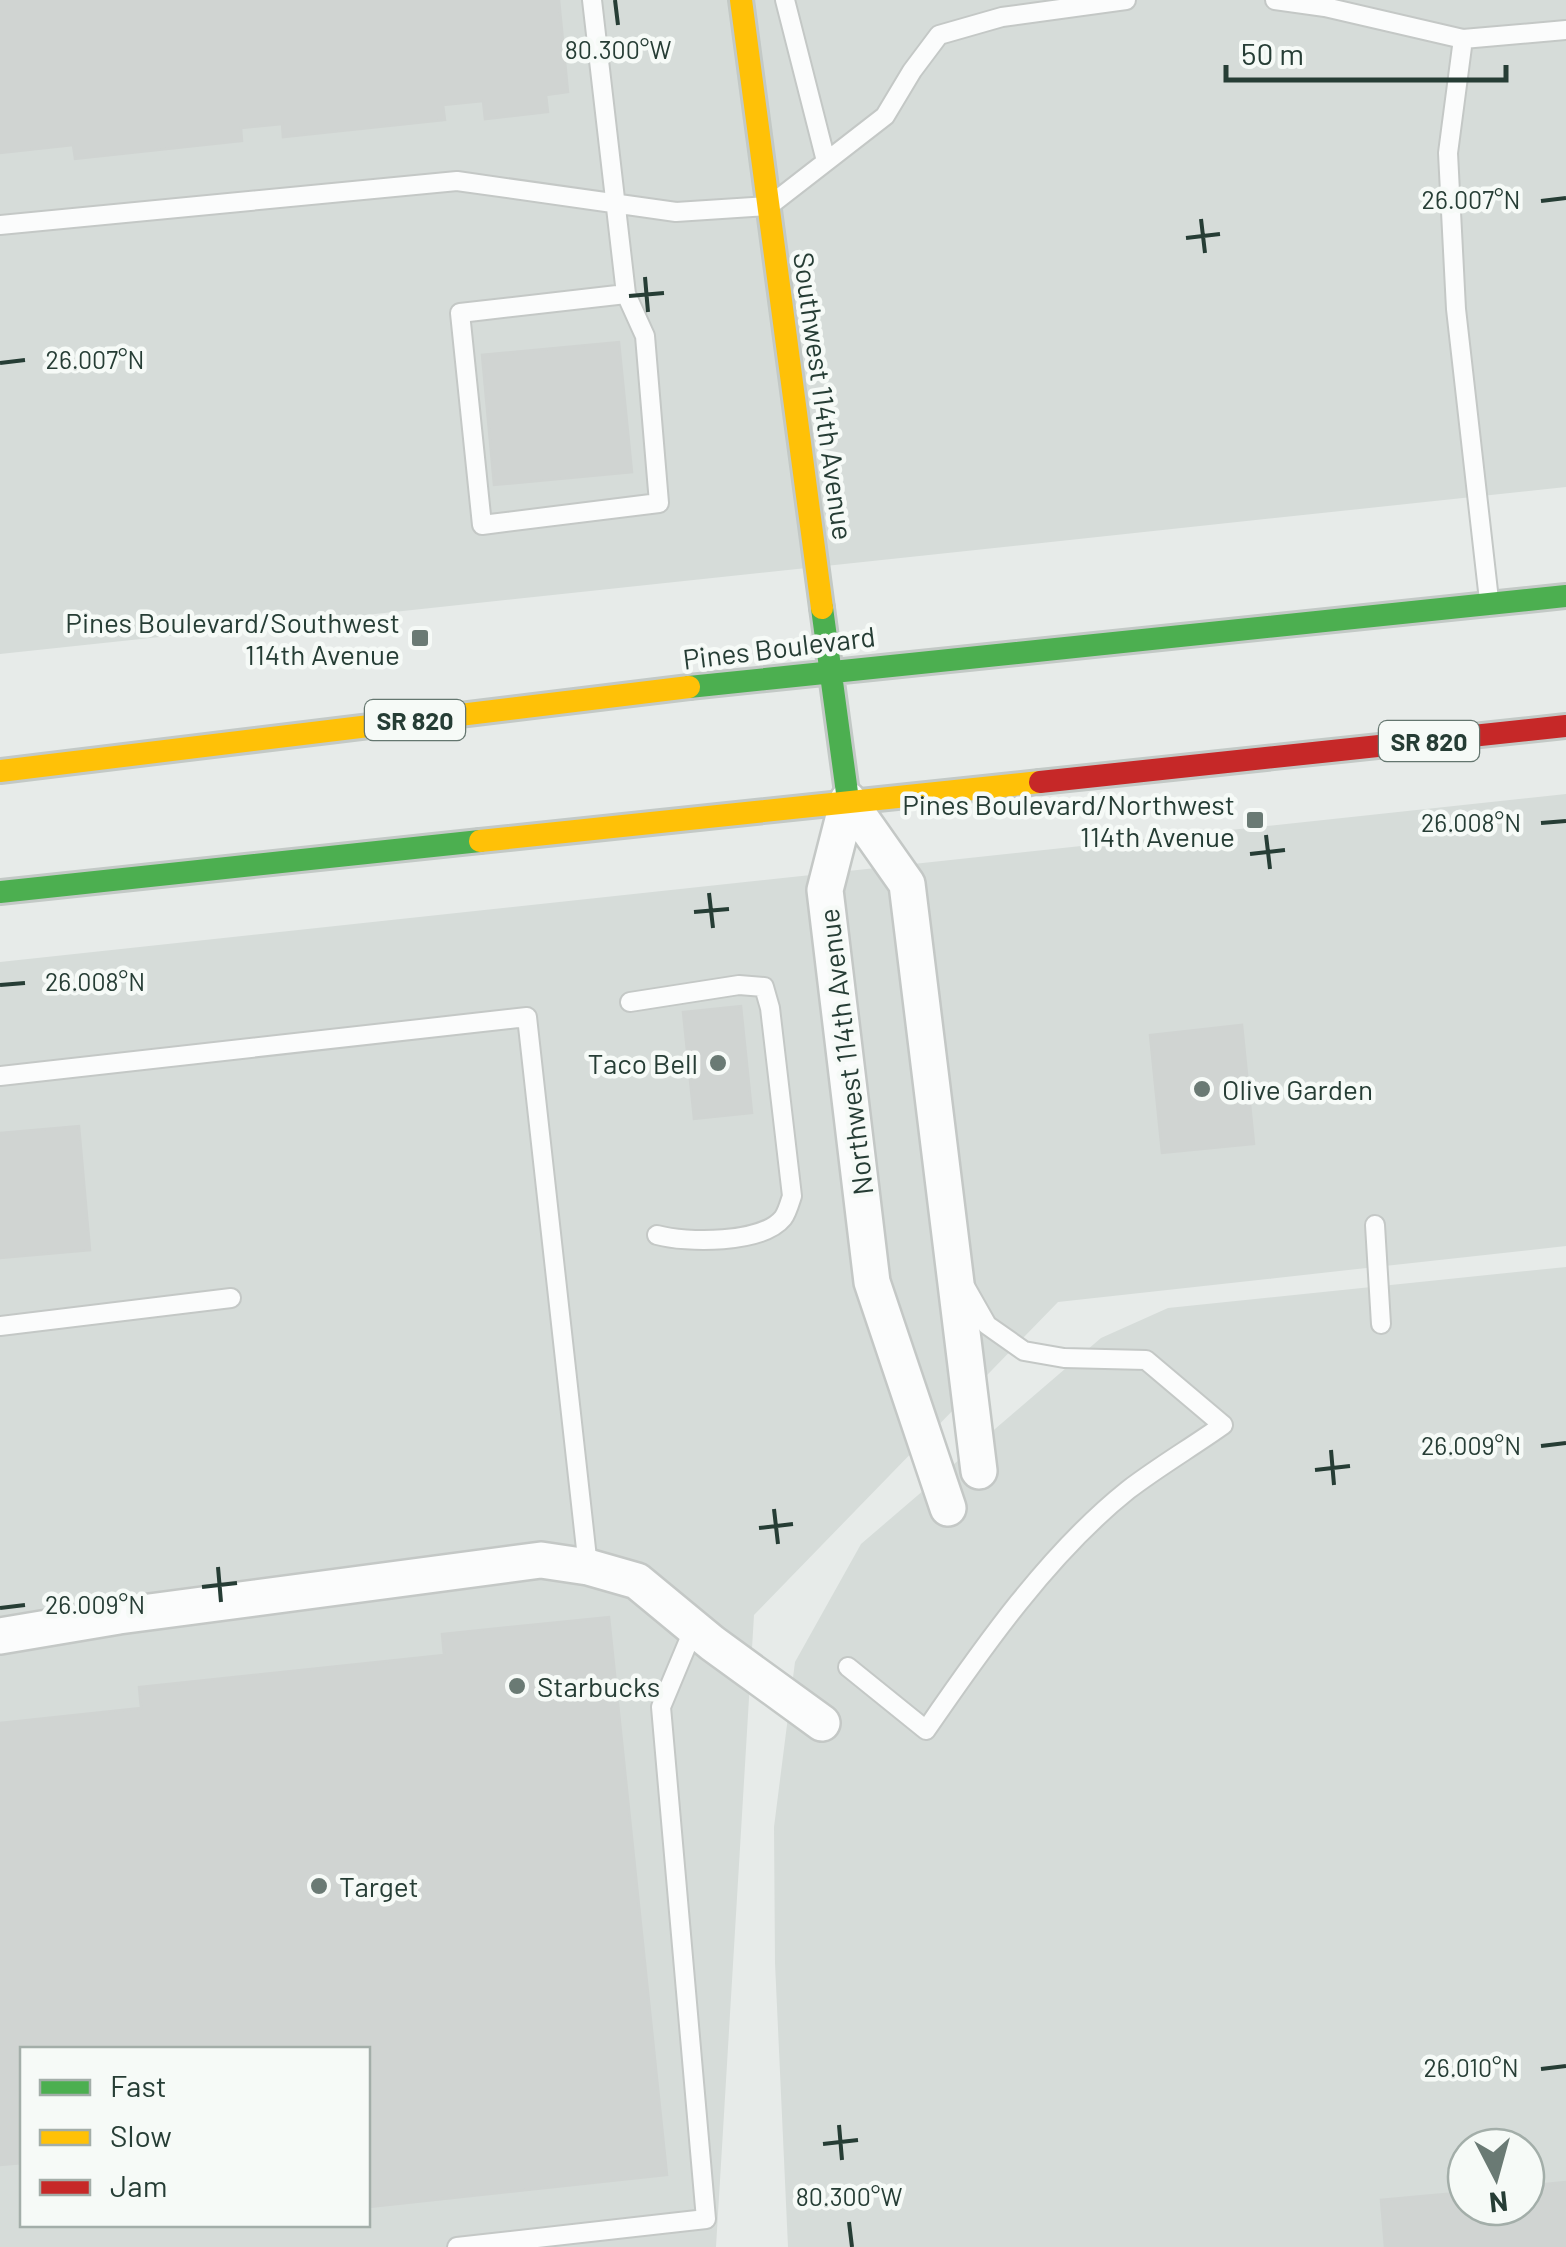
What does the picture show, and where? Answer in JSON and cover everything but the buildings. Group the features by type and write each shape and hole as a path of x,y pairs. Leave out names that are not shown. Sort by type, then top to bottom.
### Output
{"main road":[{"name":"Southwest 114th Avenue","path":"741,0 848,800"},
{"name":"Pines Boulevard","path":"0,771 830,670 1566,596"},
{"name":"SR 820","path":"0,892 1566,726"}],"street":[{"path":"848,800 907,884 979,1471"},
{"name":"Northwest 114th Avenue","path":"848,800 826,890 872,1282 948,1508"},
{"path":"0,1636 137,1613 542,1560 588,1567 637,1581 822,1722"}],"lane":[{"path":"592,0 626,294 645,336 659,503 482,525 460,313 626,294"},
{"path":"784,0 826,161"},
{"path":"0,225 457,181 676,212 769,206 886,116 912,70 939,35 1002,17 1126,0"},
{"path":"1275,0 1327,4 1463,39 1566,30"},
{"path":"1463,39 1448,153 1456,309 1489,604"},
{"path":"630,1002 739,985 764,987 770,1008 790,1177 792,1196 782,1219 764,1232 676,1240 657,1235"},
{"path":"0,1076 526,1017 588,1567"},
{"path":"1375,1226 1381,1324"},
{"path":"848,1667 926,1730 987,1641 1052,1564 1127,1491 1223,1425 1146,1360 1064,1358 1024,1352 986,1325 954,1266"},
{"path":"0,1326 232,1298"},
{"path":"457,2247 706,2218 661,1707 694,1628"}],"shaded area":[{"path":"0,0 1566,0 1566,487 0,654"},
{"path":"1566,794 1566,1246 1058,1302 754,1615 716,2247 0,2247 0,962"},
{"path":"1566,1267 1566,2247 788,2247 775,1963 774,1827 795,1662 861,1544 1101,1338 1168,1308"}],"traffic: fast":[{"path":"689,687 1566,596"},
{"path":"822,608 848,800"},
{"path":"0,892 480,841"}],"traffic: slow":[{"path":"741,0 822,608"},
{"path":"0,771 689,687"},
{"path":"480,841 1040,782"}],"traffic: jam":[{"path":"1040,782 1566,726"}],"place":[{"name":"Pines Boulevard/Southwest 114th Avenue","path":"420,638"},
{"name":"Pines Boulevard/Northwest 114th Avenue","path":"1255,820"},
{"name":"Taco Bell","path":"718,1063"},
{"name":"Olive Garden","path":"1202,1089"},
{"name":"Starbucks","path":"517,1686"},
{"name":"Target","path":"319,1886"}]}
